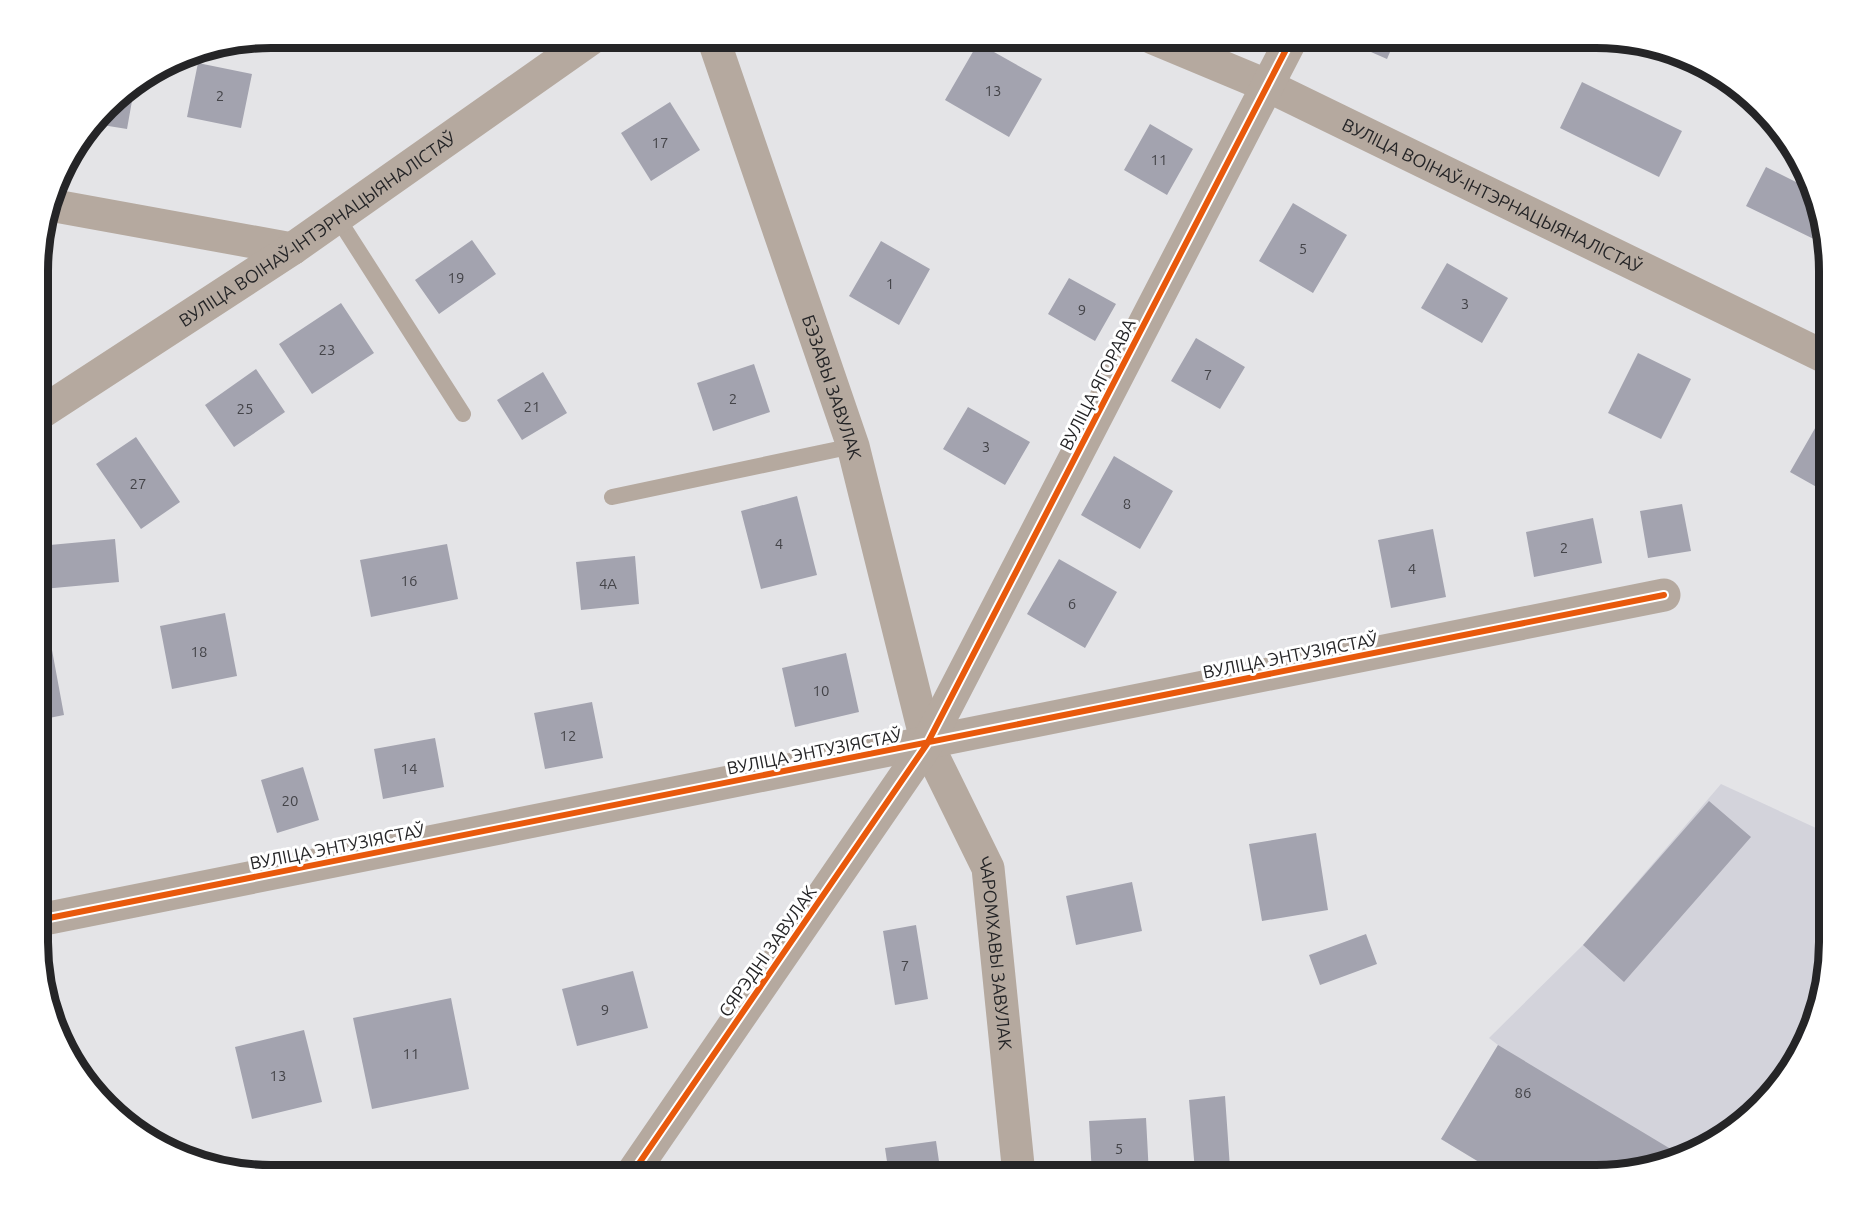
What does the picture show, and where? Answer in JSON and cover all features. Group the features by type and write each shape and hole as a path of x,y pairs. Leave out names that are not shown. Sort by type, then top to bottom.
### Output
{"street":[{"name":"ВУЛІЦА ВОІНАЎ-ІНТЭРНАЦЫЯНАЛІСТАЎ","path":"48,408 292,249 578,48"},
{"name":"БЭЗАВЫ ЗАВУЛАК","path":"716,48 853,446 927,744"},
{"name":"ВУЛІЦА ВОІНАЎ-ІНТЭРНАЦЫЯНАЛІСТАЎ","path":"1177,48 1268,86 1819,354"},
{"name":"ВУЛІЦА ЯГОРАВА","path":"927,744 1287,48"},
{"path":"58,206 292,249"},
{"name":"ВУЛІЦА ЭНТУЗІЯСТАЎ","path":"48,918 1665,595"},
{"name":"ЧАРОМХАВЫ ЗАВУЛАК","path":"927,744 988,868 1019,1165"},
{"name":"СЯРЭДНІ ЗАВУЛАК","path":"638,1165 927,744"}],"lane":[{"path":"337,216 463,414"},
{"path":"612,497 853,446"}],"shaded area":[{"path":"1721,784 1819,829 1819,956 1815,985 1796,1040 1773,1078 1754,1100 1732,1119 1694,1142 1639,1161 1610,1165 1476,1165 1479,1162 1441,1139 1498,1045 1489,1038 1583,945"}],"building":[{"path":"975,48 987,48 1042,79 1009,137 945,100"},
{"path":"1362,48 1392,48 1387,59"},
{"path":"198,63 252,74 241,128 187,117"},
{"path":"1582,82 1682,131 1659,177 1560,128"},
{"path":"133,96 127,129 102,125"},
{"path":"670,102 700,150 651,181 621,133"},
{"path":"1150,124 1193,149 1167,195 1124,170"},
{"path":"1766,167 1801,185 1817,241 1746,206"},
{"path":"1293,203 1347,235 1313,293 1259,261"},
{"path":"472,240 496,274 439,314 415,280"},
{"path":"881,241 930,269 899,325 849,296"},
{"path":"1447,263 1508,298 1482,343 1421,308"},
{"path":"1069,278 1116,304 1095,341 1048,314"},
{"path":"341,303 374,353 312,394 279,344"},
{"path":"1196,338 1245,367 1220,409 1171,381"},
{"path":"1638,353 1691,379 1661,439 1608,413"},
{"path":"754,364 770,412 713,431 697,383"},
{"path":"256,369 285,412 234,447 205,405"},
{"path":"543,372 567,413 522,440 497,400"},
{"path":"968,407 1030,442 1005,485 943,449"},
{"path":"1818,423 1819,488 1790,472"},
{"path":"136,437 180,502 141,529 96,464"},
{"path":"1114,456 1173,491 1140,549 1081,515"},
{"path":"797,496 817,575 761,589 741,511"},
{"path":"1682,504 1691,551 1648,558 1640,511"},
{"path":"1593,518 1602,563 1534,577 1526,532"},
{"path":"1433,529 1446,597 1391,608 1378,540"},
{"path":"115,539 119,582 48,589 48,545"},
{"path":"447,544 458,599 371,617 360,560"},
{"path":"635,556 639,604 581,610 576,562"},
{"path":"1059,559 1117,592 1085,648 1027,614"},
{"path":"225,613 237,676 172,689 160,626"},
{"path":"52,650 64,715 48,718 48,651"},
{"path":"846,653 859,712 795,727 782,668"},
{"path":"592,702 603,758 545,769 534,713"},
{"path":"435,738 444,787 383,799 374,749"},
{"path":"303,767 319,820 277,833 261,780"},
{"path":"1709,801 1751,837 1624,982 1583,945"},
{"path":"1316,833 1328,910 1262,921 1249,844"},
{"path":"1132,882 1142,931 1076,945 1066,896"},
{"path":"916,925 928,999 895,1005 883,931"},
{"path":"1366,934 1377,964 1320,985 1309,955"},
{"path":"633,971 648,1028 577,1046 562,989"},
{"path":"451,998 469,1089 372,1109 353,1018"},
{"path":"304,1030 322,1102 252,1119 235,1047"},
{"path":"1498,1045 1673,1151 1639,1161 1610,1165 1484,1165 1441,1139"},
{"path":"1225,1096 1230,1165 1194,1165 1189,1100"},
{"path":"1146,1118 1148,1165 1091,1165 1089,1121"},
{"path":"936,1141 940,1165 888,1165 885,1148"}],"cycle path":[{"path":"638,1165 927,744 1287,48"},
{"path":"48,918 1664,595"}]}
